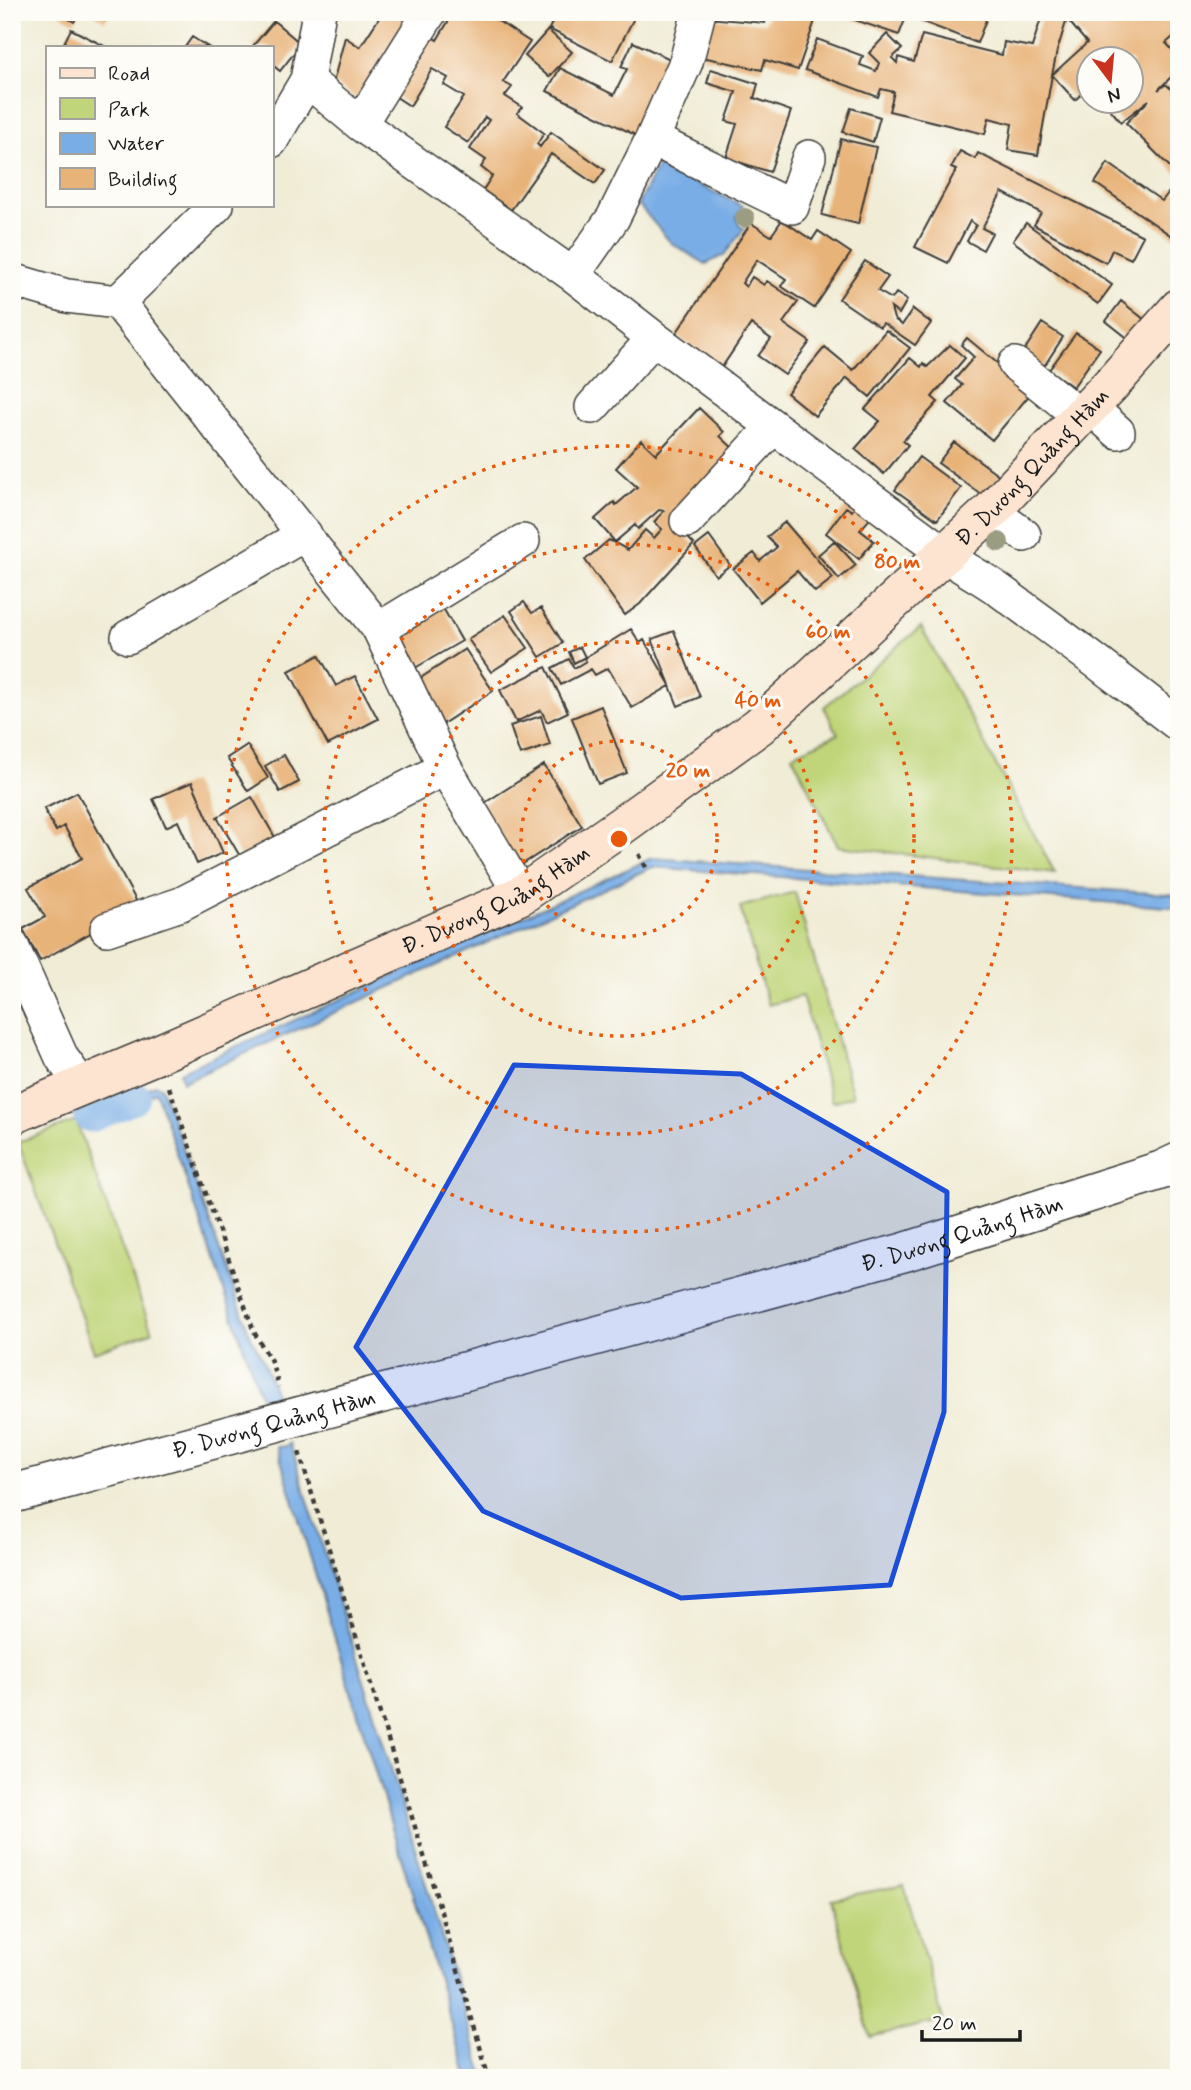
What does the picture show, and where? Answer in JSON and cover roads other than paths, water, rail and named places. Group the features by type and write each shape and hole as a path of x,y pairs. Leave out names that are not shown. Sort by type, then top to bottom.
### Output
{"main road":[{"name":"Đ. Dương Quảng Hàm","path":"12,1115 521,895 759,726 991,512 1179,308"}],"street":[{"path":"273,138 307,80 318,12"},
{"path":"360,124 430,12"},
{"path":"573,275 613,218 652,139 686,62 699,12"},
{"path":"307,80 360,124 573,275 929,542 943,556 976,573 1179,725"},
{"path":"652,139 792,206 809,158"},
{"path":"118,302 216,206"},
{"path":"12,280 67,296 118,302 379,629 445,768 521,895"},
{"path":"592,407 654,338"},
{"path":"1015,363 1118,432"},
{"path":"687,521 774,427"},
{"path":"991,512 1024,535"},
{"path":"128,637 305,534"},
{"path":"379,629 523,541"},
{"path":"107,929 181,904 445,768"},
{"path":"12,946 62,1058 82,1086"},
{"name":"Đ. Dương Quảng Hàm","path":"12,1494 905,1252 1179,1162"}],"water":[{"path":"658,165 743,206 737,217 739,225 744,229 724,255 706,264 671,243 638,204"},
{"path":"652,858 1179,895 1179,908 652,867 183,1082 180,1072"},
{"path":"155,1085 161,1087 251,1337 280,1405 265,1410 156,1092 92,1121 86,1113"},
{"path":"290,1443 484,2078 468,2078 277,1447"}],"waterway":[{"path":"84,1100 91,1115 133,1097"}]}
